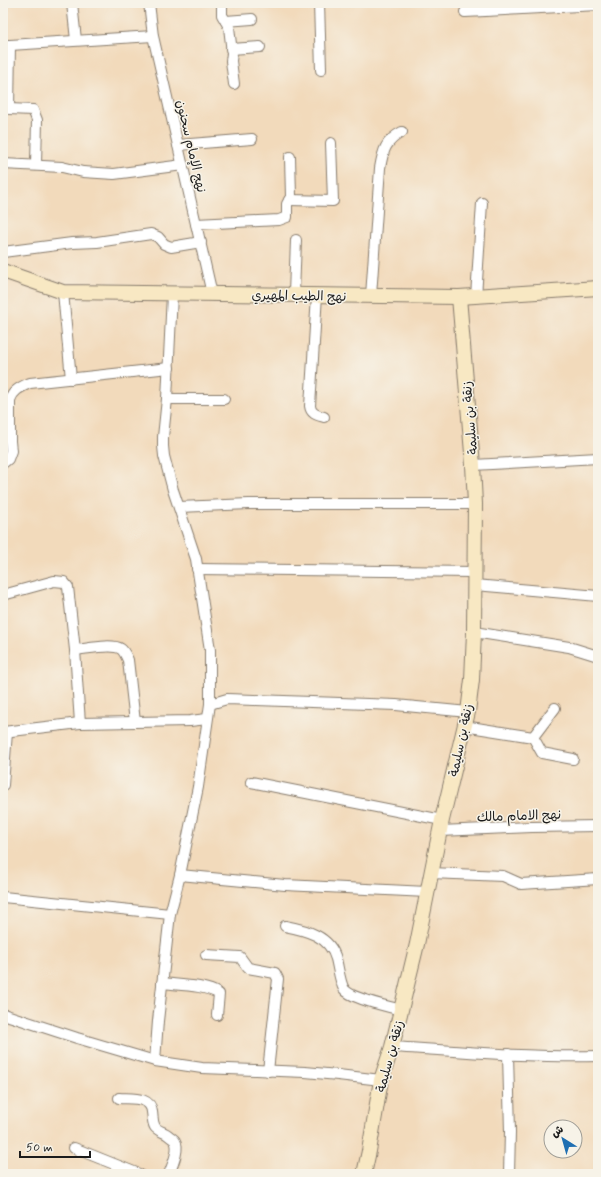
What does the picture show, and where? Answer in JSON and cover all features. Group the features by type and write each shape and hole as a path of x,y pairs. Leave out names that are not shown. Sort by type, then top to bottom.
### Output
{"street":[{"path":"72,3 76,40"},
{"name":"نهج الإمام سحنون","path":"149,3 153,36 212,294"},
{"path":"222,3 222,15 229,27 234,84"},
{"path":"319,3 321,70"},
{"path":"465,12 598,5"},
{"path":"226,21 252,19"},
{"path":"36,165 37,120 33,110 9,109 6,103 6,45 153,36"},
{"path":"231,49 260,48"},
{"path":"371,296 380,168 383,152 388,143 402,132"},
{"path":"178,145 252,139"},
{"path":"289,200 333,201 331,143"},
{"path":"196,224 279,220 287,217 290,197 290,157"},
{"path":"3,164 62,167 83,172 114,174 183,165"},
{"path":"476,296 482,203"},
{"path":"3,252 72,243 97,242 151,234 158,237 164,244 171,247 201,242"},
{"path":"294,294 296,240"},
{"name":"نهج الطيب المهيري","path":"3,271 63,292 459,297 598,288"},
{"path":"63,292 71,379"},
{"path":"155,1061 170,914 180,875 198,788 210,704 210,650 196,559 167,468 163,446 169,368 172,294"},
{"path":"317,295 310,406 314,414 324,416"},
{"name":"زنقة بن سليمة","path":"364,1174 381,1080 392,1047 417,944 441,825 468,712 472,680 475,578 475,504 459,297"},
{"path":"3,463 8,459 11,451 10,400 12,394 18,388 30,383 169,368"},
{"path":"167,399 224,400"},
{"path":"473,465 598,458"},
{"path":"179,507 248,504 475,504"},
{"path":"197,569 475,578 598,596"},
{"path":"3,595 54,581 64,582 68,587 75,650 80,723"},
{"path":"474,632 569,646 598,656"},
{"path":"75,650 114,646 121,649 128,660 135,722"},
{"path":"210,704 227,699 234,699 396,705 468,712"},
{"path":"533,737 555,708"},
{"path":"3,785 5,732 80,723 207,719"},
{"path":"464,726 533,737"},
{"path":"533,737 542,753 573,759"},
{"name":"نهج الامام مالك","path":"251,782 441,825 532,827 598,826"},
{"path":"431,873 503,876 521,884 598,879"},
{"path":"180,875 285,885 427,892"},
{"path":"3,897 170,914"},
{"path":"285,926 312,932 323,939 336,957 344,988 352,996 401,1010"},
{"path":"206,955 240,957 248,968 275,973 278,979 268,1071"},
{"path":"162,983 195,986 219,994 217,1015"},
{"path":"3,1014 155,1061 202,1068 338,1075 381,1080"},
{"path":"392,1047 576,1057 598,1056"},
{"path":"508,1054 510,1132 509,1174"},
{"path":"119,1098 142,1100 148,1103 152,1107 153,1123 156,1129 175,1140 177,1146 174,1161 169,1174"},
{"path":"74,1148 139,1174"}]}
